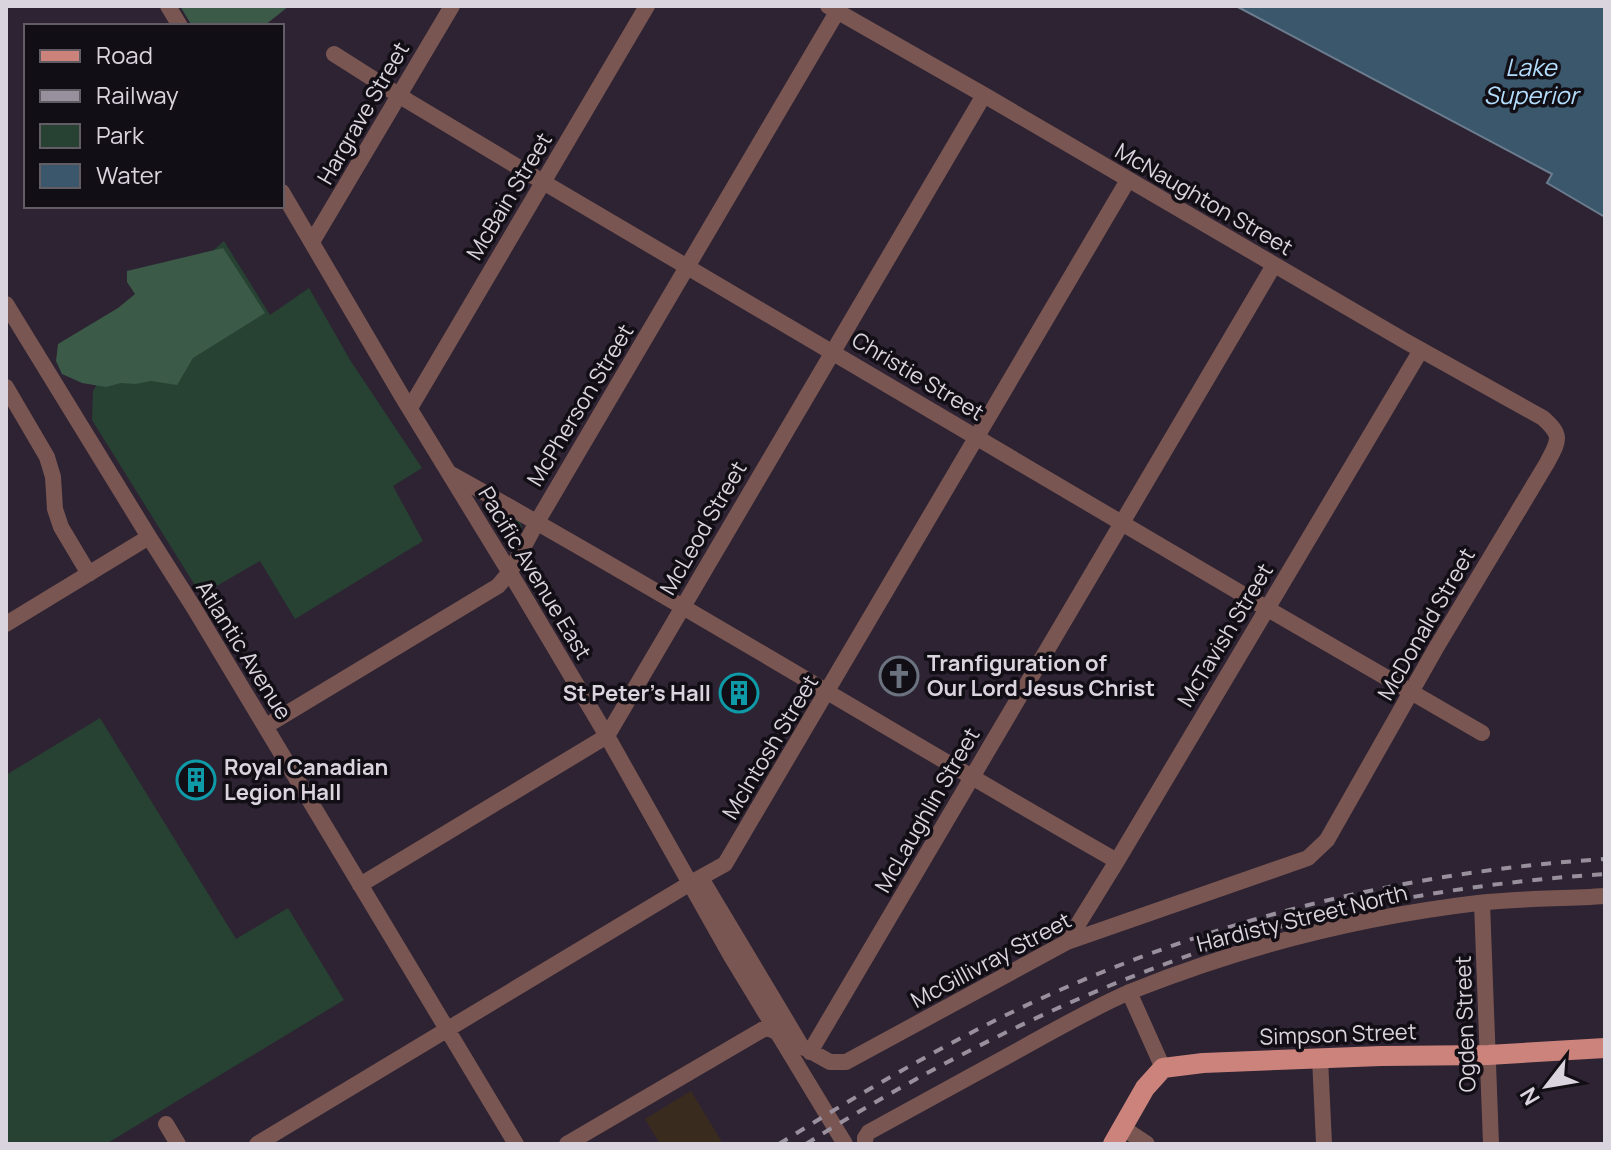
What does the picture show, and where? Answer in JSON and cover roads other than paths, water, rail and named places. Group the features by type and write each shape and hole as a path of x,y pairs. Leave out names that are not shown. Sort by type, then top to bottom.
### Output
{"main road":[{"name":"Simpson Street","path":"1163,1068 1203,1063 1488,1055 1605,1048"},
{"path":"1118,1136 1145,1088 1163,1068"}],"street":[{"path":"168,6 179,24"},
{"name":"Hargrave Street","path":"312,242 452,6"},
{"name":"McBain Street","path":"410,408 647,6"},
{"name":"McNaughton Street","path":"832,9 1543,418 1557,430"},
{"name":"McPherson Street","path":"266,726 498,586 510,572 832,9"},
{"name":"Christie Street","path":"334,54 543,182 1482,733"},
{"name":"McLeod Street","path":"360,885 607,736 984,95"},
{"name":"McIntosh Street","path":"257,1144 725,864 1128,180"},
{"name":"Pacific Avenue East","path":"284,195 695,881 731,956 845,1144"},
{"name":"McLaughlin Street","path":"807,1050 1274,265"},
{"name":"Atlantic Avenue","path":"6,304 266,726 516,1144"},
{"name":"McTavish Street","path":"1067,942 1421,350"},
{"path":"6,387 47,457 61,527 89,574"},
{"name":"McDonald Street","path":"1327,840 1547,463 1558,438 1557,430"},
{"path":"450,473 1117,861"},
{"path":"6,624 149,537"},
{"name":"McGillivray Street","path":"807,1050 830,1062 846,1062 1067,942 1308,858 1327,840"},
{"path":"695,881 807,1050"},
{"name":"Hardisty Street North","path":"865,1144 869,1132 1071,1021 1129,992 1198,966 1343,926 1428,910 1482,903 1605,896"},
{"name":"Ogden Street","path":"1482,903 1491,1144"},
{"path":"1129,992 1163,1068"},
{"path":"567,1144 767,1027 807,1050"},
{"path":"1320,1058 1324,1144"},
{"path":"166,1124 178,1144"},
{"path":"1118,1136 1147,1144"}],"water":[{"name":"Lake Superior","path":"1236,6 1605,6 1605,217 1547,183 1552,174"}],"railway":[{"path":"779,1144 888,1078 1000,1018 1071,985 1219,930 1371,890 1449,876 1605,859"},
{"path":"806,1144 911,1082 1021,1025 1191,955 1248,936 1380,903 1515,882 1605,874"}],"place":[{"name":"Tranfiguration of Our Lord Jesus Christ","path":"899,676"},
{"name":"St Peter's Hall","path":"739,693"},
{"name":"Royal Canadian Legion Hall","path":"196,780"}]}
